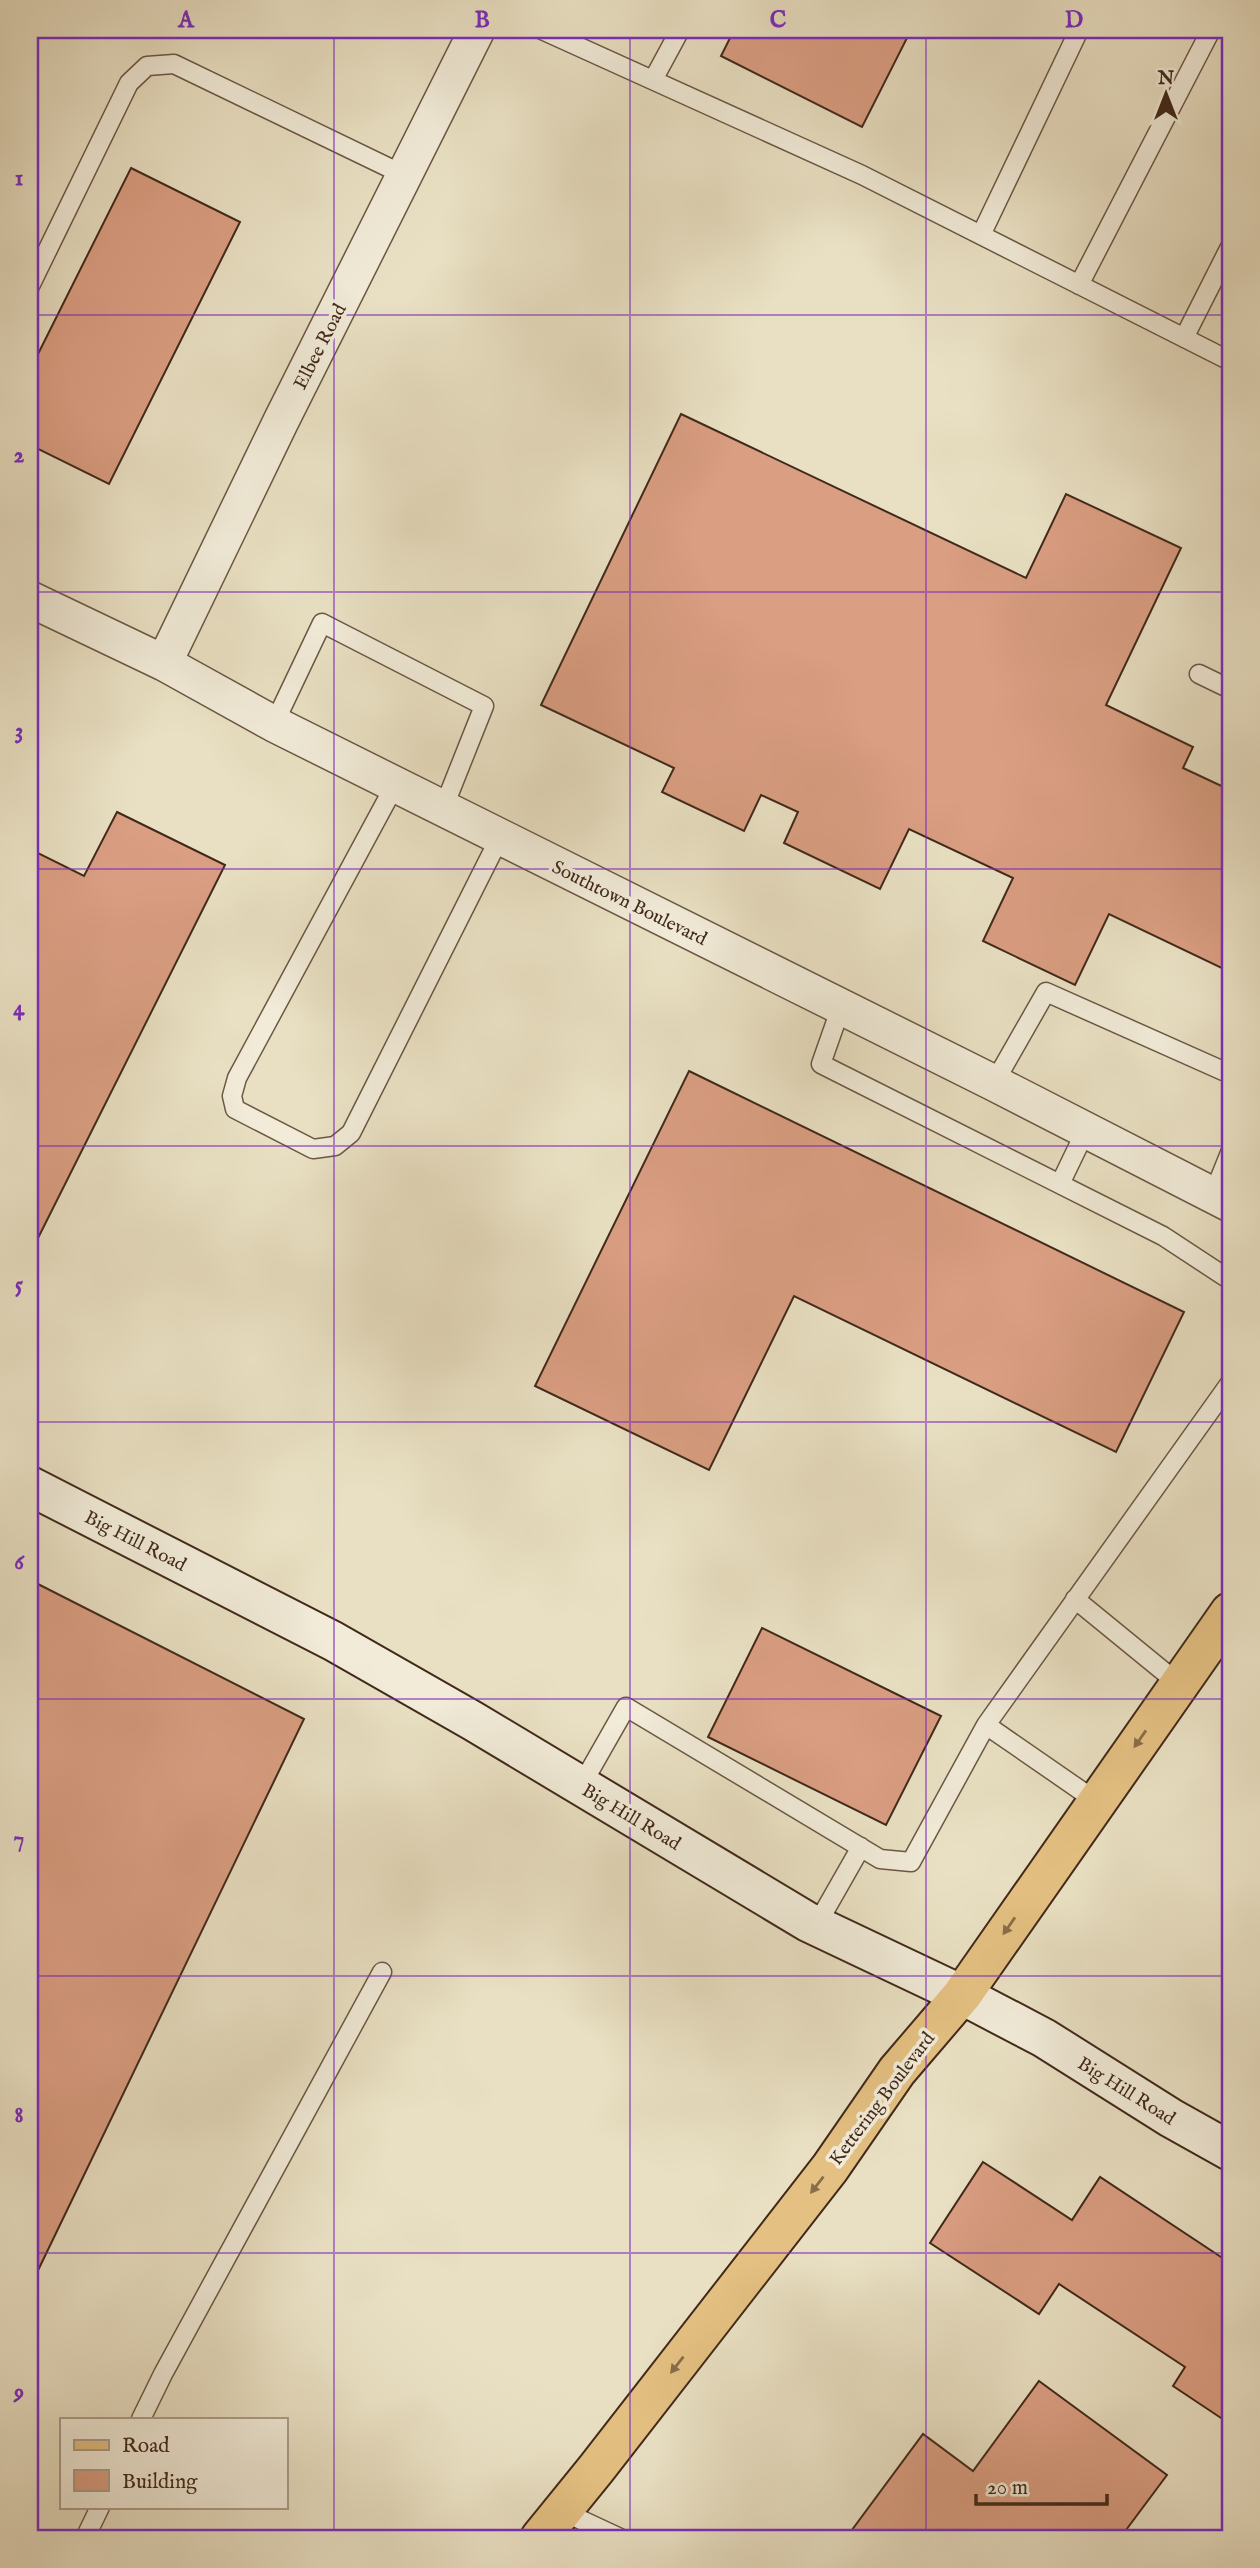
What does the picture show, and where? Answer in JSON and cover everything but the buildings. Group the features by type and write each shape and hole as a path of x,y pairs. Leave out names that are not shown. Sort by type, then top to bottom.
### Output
{"main road":[{"name":"Kettering Boulevard","path":"551,2524 830,2168 897,2071 962,1995 1230,1612"}],"street":[{"name":"Elbee Road","path":"164,663 281,421 477,30"},
{"name":"Southtown Boulevard","path":"30,600 164,663 274,724 1221,1199"},
{"name":"Big Hill Road","path":"30,1486 333,1642 816,1926 962,1995 1044,2038 1171,2118 1230,2151"}],"lane":[{"path":"542,30 862,175 1230,361"},
{"path":"653,80 680,30"},
{"path":"981,234 1079,30"},
{"path":"1079,285 1211,30"},
{"path":"30,286 129,83 146,66 174,64 404,175"},
{"path":"1184,338 1230,247"},
{"path":"274,724 322,623 484,706 443,809"},
{"path":"1199,674 1230,689"},
{"path":"395,785 237,1077 232,1096 235,1109 313,1149 335,1146 351,1133 500,837"},
{"path":"994,1083 1046,992 1230,1074"},
{"path":"841,1007 821,1064 1163,1236 1230,1280"},
{"path":"1060,1184 1086,1130"},
{"path":"1221,1199 1230,1153"},
{"path":"581,1786 626,1707 880,1859 911,1862 986,1725 1230,1383"},
{"path":"1075,1599 1179,1684"},
{"path":"986,1725 1096,1801"},
{"path":"816,1926 861,1847"},
{"path":"141,2418 382,1972"},
{"path":"85,2538 100,2508"},
{"path":"551,2524 620,2538"}]}
